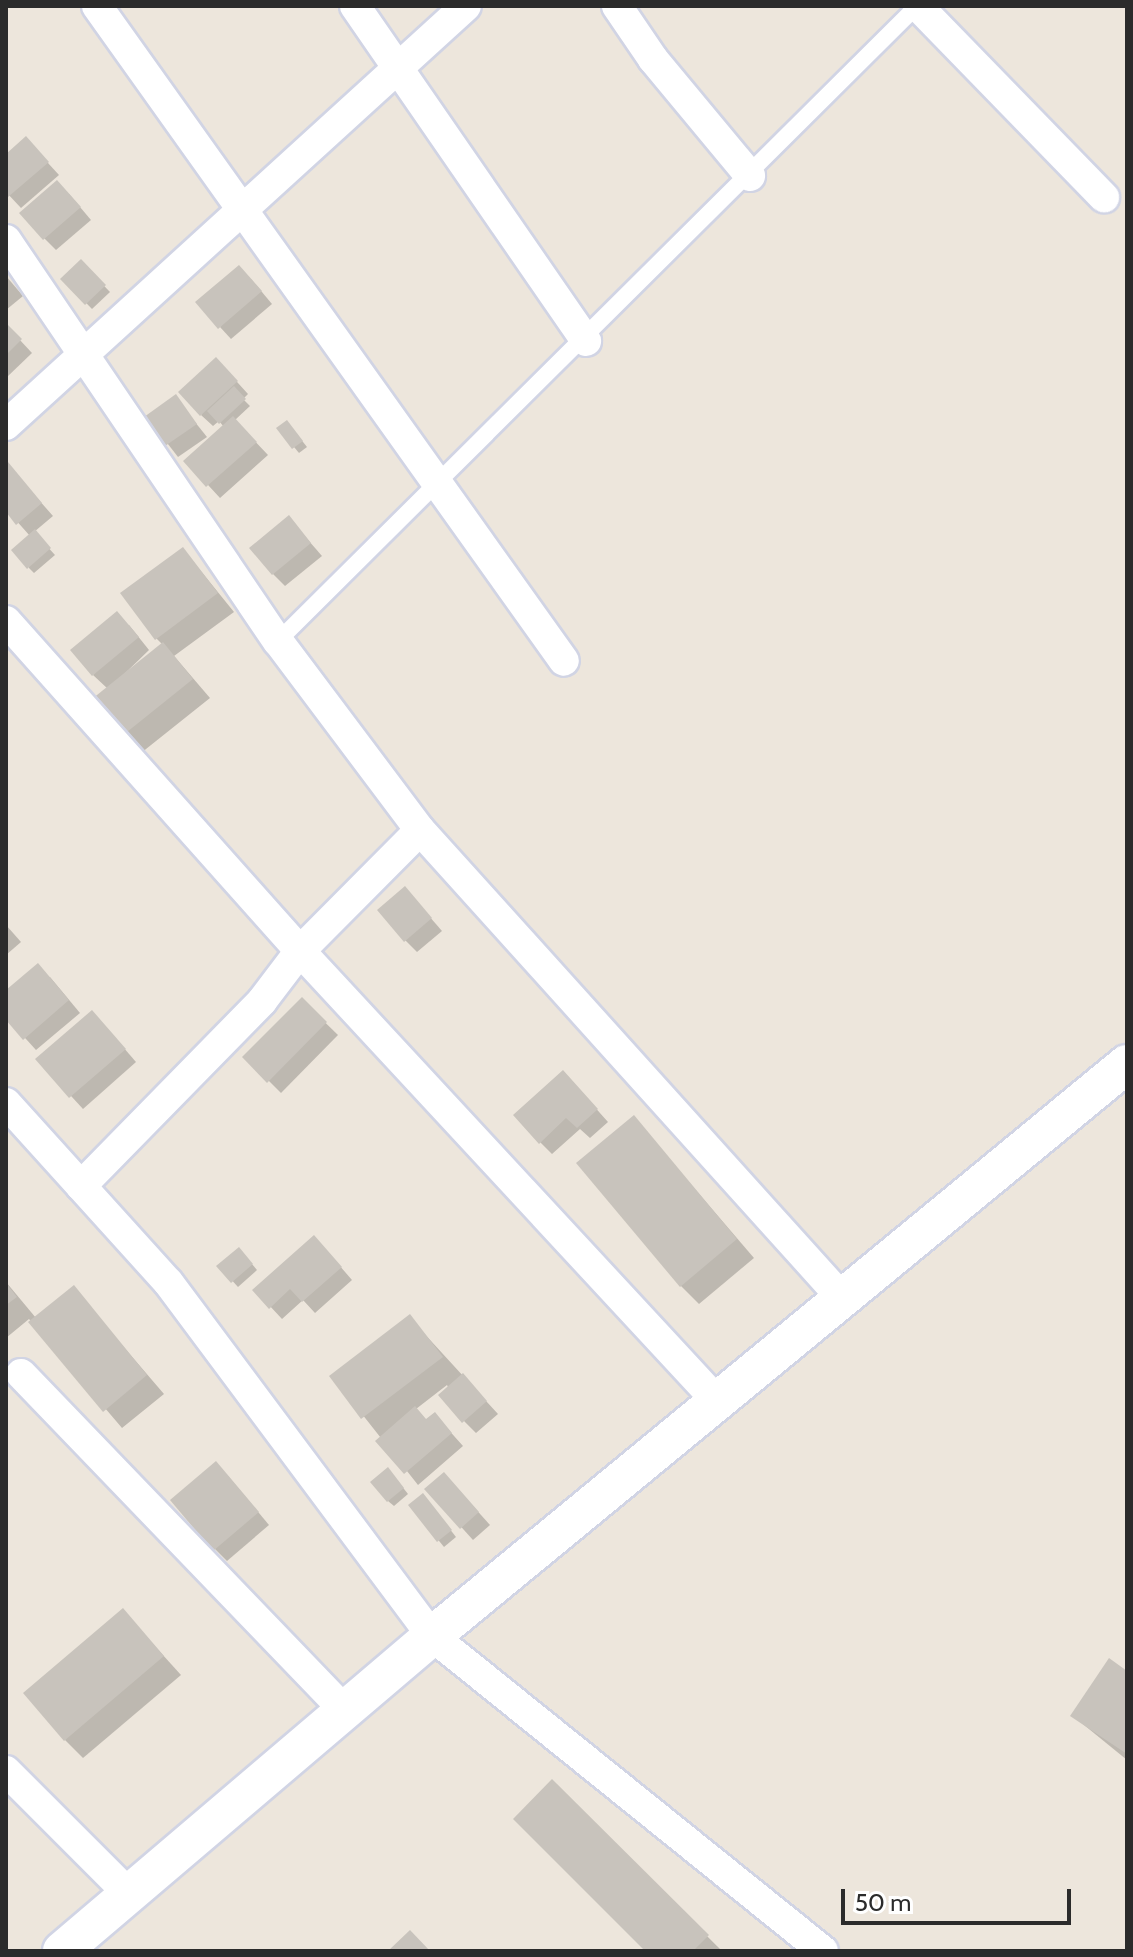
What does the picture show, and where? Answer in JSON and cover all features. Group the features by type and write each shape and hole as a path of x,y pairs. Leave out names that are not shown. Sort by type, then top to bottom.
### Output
{"street":[{"path":"97,6 564,661"},
{"path":"355,6 586,341"},
{"path":"6,425 466,6"},
{"path":"617,6 653,59 750,176"},
{"path":"918,6 1104,197"},
{"path":"6,240 278,641 420,830 842,1298"},
{"path":"6,621 300,951 717,1401"},
{"path":"81,1186 262,1001 300,951 420,830"},
{"path":"62,1951 432,1636 1127,1064"},
{"path":"6,1103 168,1282 432,1636 823,1951"},
{"path":"21,1374 344,1710"},
{"path":"6,1771 128,1893"}],"lane":[{"path":"278,641 586,341 918,6"}],"building":[{"path":"26,136 49,162 8,197 6,154"},
{"path":"57,180 81,207 43,240 19,213"},
{"path":"81,259 106,285 85,305 60,279"},
{"path":"239,265 262,291 218,329 195,302"},
{"path":"6,323 22,339 6,355"},
{"path":"216,357 238,381 200,416 178,392"},
{"path":"234,386 246,399 219,424 207,411"},
{"path":"176,394 197,424 165,446 144,417"},
{"path":"233,416 257,442 206,487 183,461"},
{"path":"287,420 303,441 292,449 276,428"},
{"path":"8,462 42,503 16,525 6,512"},
{"path":"289,515 311,543 272,575 249,548"},
{"path":"35,529 51,548 27,569 11,550"},
{"path":"183,547 218,593 155,640 120,593"},
{"path":"117,611 139,637 92,676 70,650"},
{"path":"163,642 193,679 122,736 92,699"},
{"path":"405,886 432,918 404,942 377,910"},
{"path":"38,963 69,1000 23,1040 6,1020 6,990"},
{"path":"302,997 327,1022 267,1083 242,1057"},
{"path":"92,1010 126,1049 69,1098 35,1059"},
{"path":"563,1070 598,1109 577,1128 566,1118 539,1144 513,1115"},
{"path":"634,1115 737,1239 680,1287 576,1163"},
{"path":"314,1235 342,1267 302,1302 290,1289 269,1309 252,1290"},
{"path":"239,1247 253,1264 231,1283 216,1266"},
{"path":"6,1283 17,1297 6,1305"},
{"path":"74,1285 147,1375 103,1412 28,1322"},
{"path":"410,1314 443,1357 361,1419 329,1376"},
{"path":"463,1373 487,1401 462,1423 438,1395"},
{"path":"415,1406 426,1419 435,1412 452,1433 404,1474 375,1441"},
{"path":"216,1461 259,1512 213,1551 170,1500"},
{"path":"388,1467 404,1488 387,1502 370,1482"},
{"path":"444,1472 479,1512 460,1529 424,1489"},
{"path":"423,1493 452,1530 437,1542 408,1505"},
{"path":"123,1608 164,1656 64,1741 23,1693"},
{"path":"1109,1658 1127,1671 1127,1754 1070,1716"},
{"path":"552,1779 709,1935 693,1951 645,1951 513,1819"},
{"path":"410,1930 430,1951 388,1951"}]}
